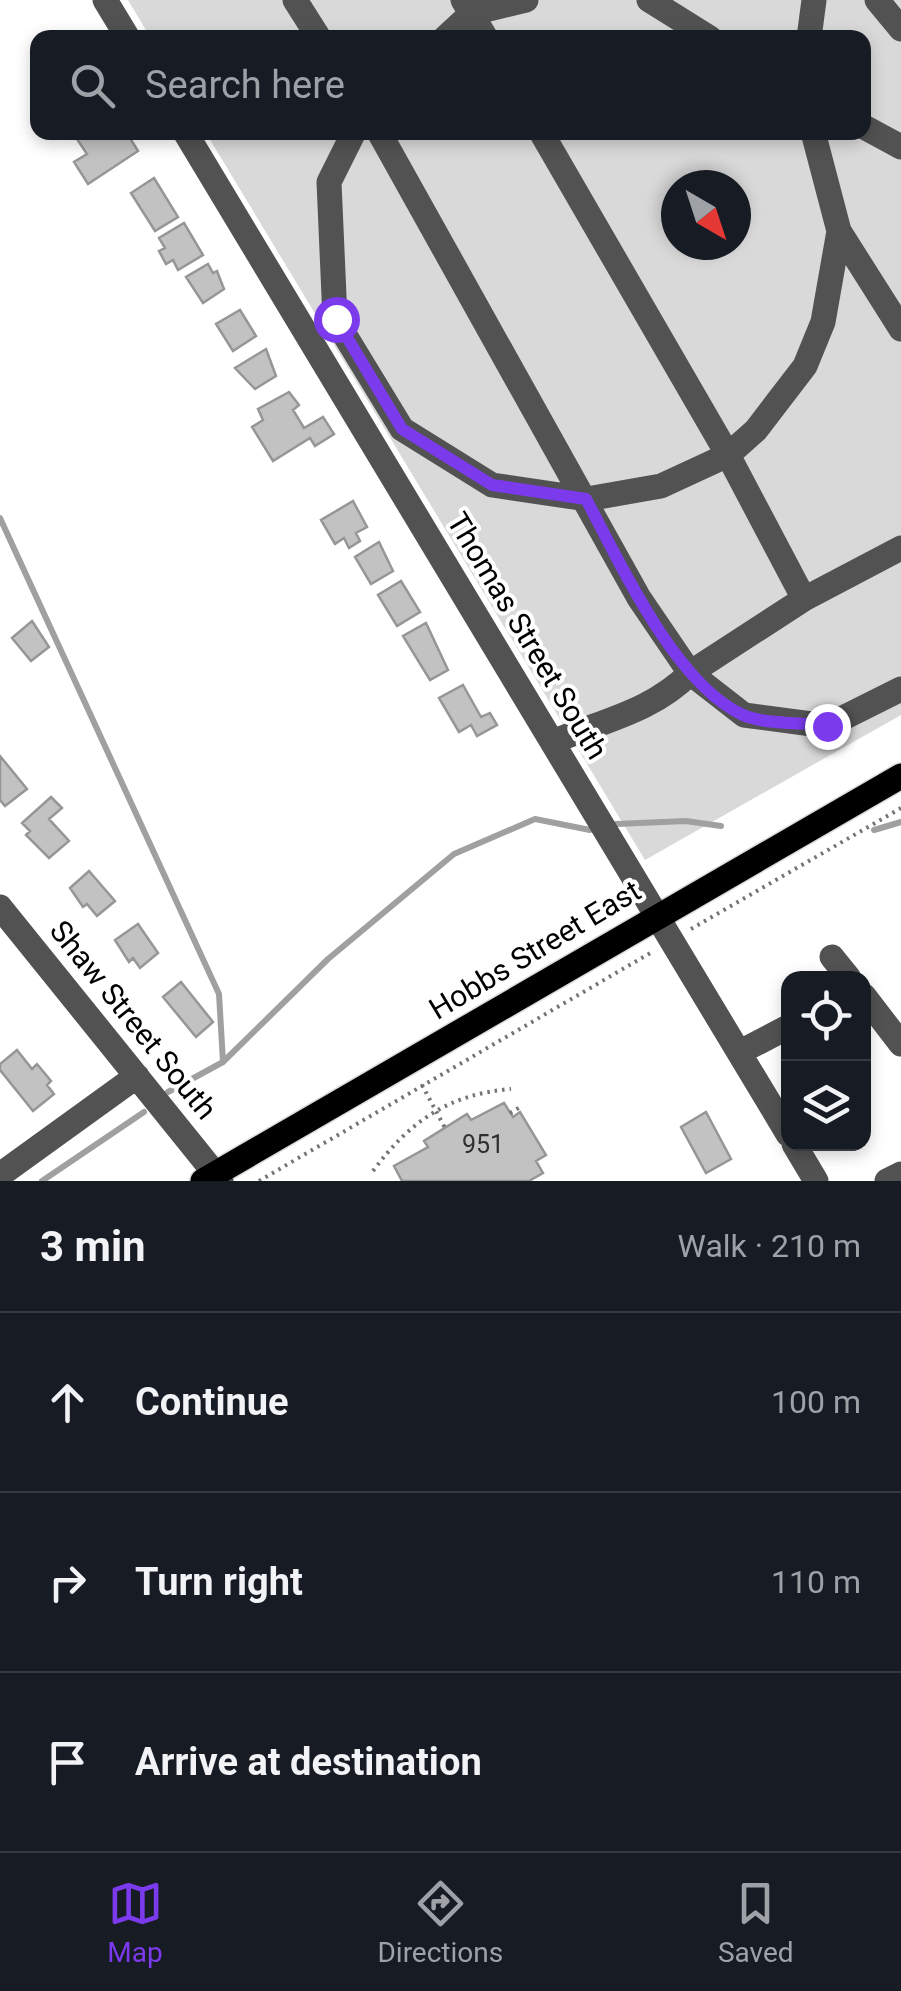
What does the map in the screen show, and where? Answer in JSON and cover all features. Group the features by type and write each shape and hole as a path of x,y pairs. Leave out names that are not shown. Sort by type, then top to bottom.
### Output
{"main road":[{"name":"Hobbs Street East","path":"213,1179 901,776"}],"street":[{"path":"105,0 123,30"},
{"path":"295,0 315,30"},
{"path":"451,30 468,6 526,0"},
{"path":"649,0 697,30"},
{"path":"810,30 814,0"},
{"path":"878,0 901,29"},
{"path":"468,6 482,30"},
{"path":"871,131 901,147"},
{"name":"Thomas Street South","path":"190,140 781,1122"},
{"path":"350,140 329,182 336,319 402,429 492,485 586,499 662,486 728,455 756,430 804,366 823,322 839,231"},
{"path":"384,140 639,598 690,673 744,715 827,726 901,689"},
{"path":"546,140 728,455 804,599"},
{"path":"815,140 839,231 901,329"},
{"path":"553,742 638,712 804,599 901,548"},
{"name":"Shaw Street South","path":"0,907 137,1076 213,1179"},
{"path":"832,957 843,971"},
{"path":"871,1008 901,1044"},
{"path":"740,1052 781,1030"},
{"path":"0,1175 137,1076"},
{"path":"798,1151 816,1181"}],"path":[{"path":"260,1181 901,808"},
{"path":"422,1086 445,1128"},
{"path":"373,1172 406,1131 435,1109 463,1096 512,1088"},
{"path":"510,1113 522,1106"}],"shaded area":[{"path":"128,0 901,0 901,715 645,860 210,140 871,140 871,30 146,30"}],"building":[{"path":"78,140 131,140 138,151 88,184 74,162 87,154"},
{"path":"154,178 178,217 155,231 131,193"},
{"path":"184,223 203,255 178,270 173,260 166,264 159,251 165,248 159,238"},
{"path":"208,264 213,273 217,271 224,289 203,303 186,277"},
{"path":"240,310 256,336 233,351 216,324"},
{"path":"266,349 276,376 255,389 235,368"},
{"path":"289,392 299,405 293,410 304,428 323,417 334,434 315,446 310,438 273,461 252,427 263,420 258,409"},
{"path":"353,501 367,527 356,533 360,541 349,548 344,538 335,544 321,520"},
{"path":"379,542 393,571 371,584 355,557"},
{"path":"401,581 420,612 397,626 378,595"},
{"path":"32,621 49,647 31,661 12,638"},
{"path":"426,623 448,670 430,680 403,636"},
{"path":"463,685 481,717 490,713 497,725 477,736 471,725 459,732 439,698"},
{"path":"0,756 27,789 5,806 0,800"},
{"path":"51,797 62,808 49,819 69,841 49,858 26,835 30,831 22,823"},
{"path":"89,871 115,901 97,916 87,904 83,907 70,888"},
{"path":"138,924 158,953 140,968 133,958 129,962 115,940"},
{"path":"181,982 213,1022 196,1037 163,997"},
{"path":"17,1050 32,1069 37,1064 51,1081 47,1085 54,1094 33,1111 0,1070 0,1064"},
{"path":"504,1103 513,1117 520,1112 546,1155 536,1161 543,1173 529,1181 402,1181 394,1166 428,1147 424,1141 467,1114 471,1120"},
{"path":"706,1112 731,1159 706,1173 681,1127"}],"waterway":[{"path":"0,518 219,994 223,1062"},
{"path":"168,1092 223,1062 328,959 454,854 535,819 590,830"},
{"path":"616,824 686,821 721,826"},
{"path":"874,830 901,822"},
{"path":"42,1181 144,1112"}],"route":[{"path":"336,319 402,429 492,485 586,499 639,598 690,673 744,715 827,726"}]}
